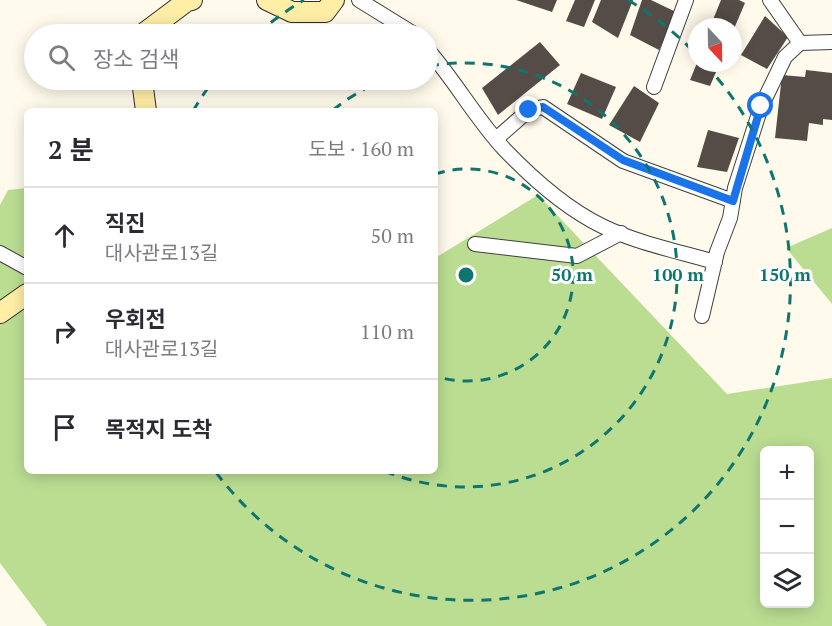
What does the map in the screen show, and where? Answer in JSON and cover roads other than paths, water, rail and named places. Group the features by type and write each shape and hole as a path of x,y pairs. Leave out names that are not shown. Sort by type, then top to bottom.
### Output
{"main road":[{"path":"156,24 187,1 192,0"},
{"path":"267,0 292,12 325,12 334,0"},
{"path":"143,90 146,108"},
{"path":"0,313 24,296"}],"street":[{"path":"359,0 398,24"},
{"path":"654,87 686,0"},
{"path":"770,0 800,43"},
{"path":"702,316 715,262 761,106 784,57 800,43 832,42"},
{"path":"438,61 451,76 470,108 496,139 561,200 601,226 715,262"},
{"path":"496,139 529,110 543,107 623,160 733,201"},
{"path":"475,244 577,256 621,234"},
{"path":"0,253 24,266"}]}
